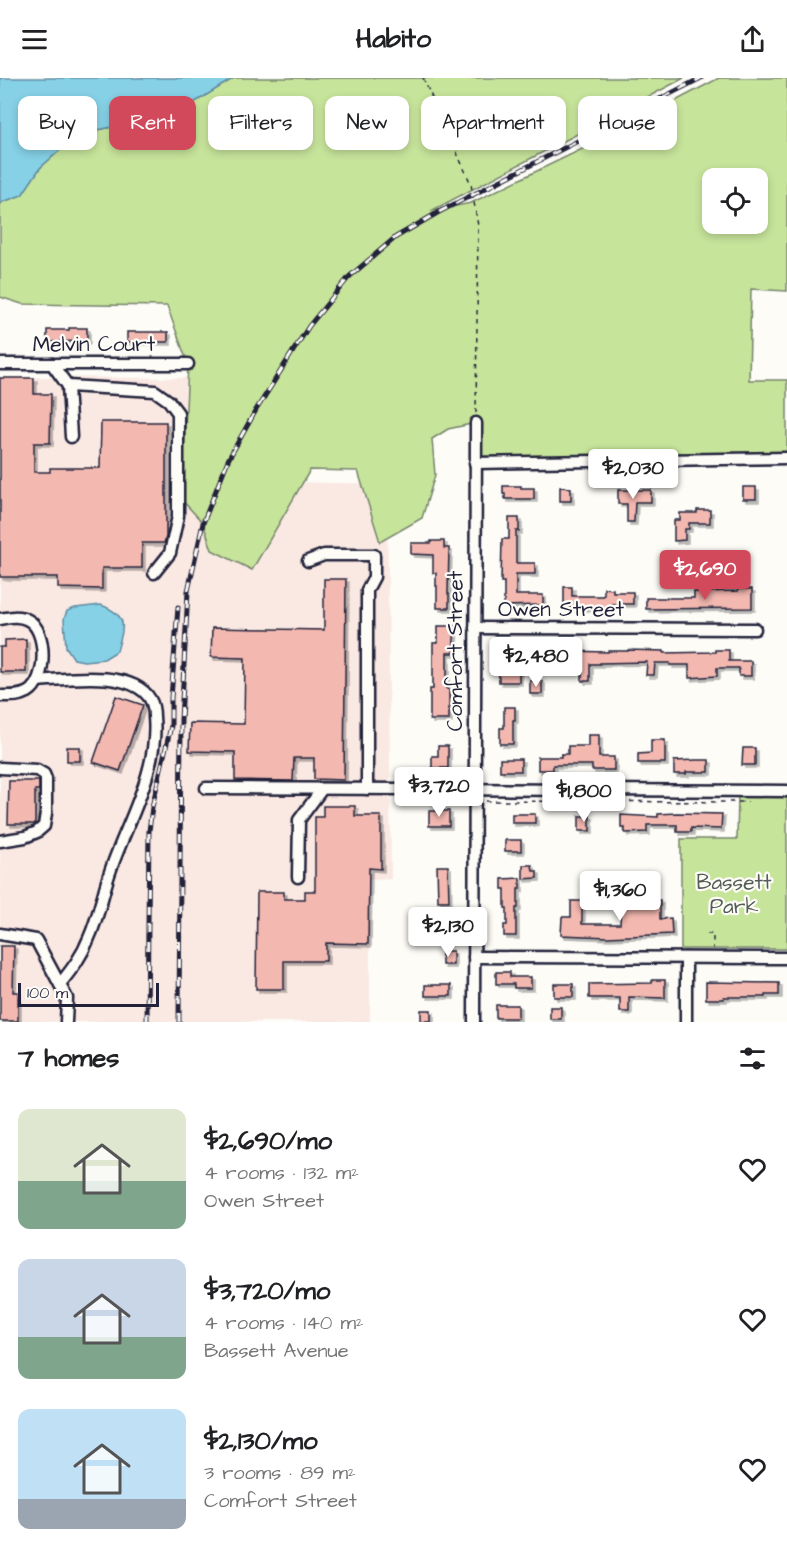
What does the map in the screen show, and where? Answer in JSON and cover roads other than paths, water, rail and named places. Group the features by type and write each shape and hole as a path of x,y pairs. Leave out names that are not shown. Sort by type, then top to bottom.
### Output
{"street":[{"name":"Melvin Court","path":"0,364 188,364"},
{"path":"52,364 68,386 71,437"},
{"path":"68,386 155,391 169,401 178,413 178,516 170,553 154,573"},
{"name":"Comfort Street","path":"474,1022 476,423"},
{"path":"475,463 787,458"},
{"path":"308,561 324,555 374,555 374,576 367,590 367,789"},
{"path":"0,618 13,616 27,619 35,625 42,641 43,662 38,681 31,691 21,696 0,696"},
{"name":"Owen Street","path":"475,628 755,629"},
{"path":"38,681 107,678 135,685 150,698 155,731 151,759 139,798 111,869 90,937 77,964 60,984"},
{"path":"0,768 37,770 44,774 46,779 44,826 25,837 0,841"},
{"path":"206,788 367,789 474,795 787,791"},
{"path":"298,877 299,820 322,789"},
{"path":"0,934 36,940 67,998 66,1022"},
{"path":"474,957 787,958"},
{"path":"686,958 686,1022"}],"water":[{"path":"0,78 234,78 196,102 196,96 109,96 109,128 97,130 97,96 18,96 18,150 60,150 40,168 22,195 0,203"},
{"path":"101,605 116,613 122,623 117,651 104,659 84,661 74,659 66,647 64,619 67,611"}],"railway":[{"path":"179,1022 181,720 188,591 203,523 228,460 256,410 309,326 349,277 396,237 439,212 701,78"},
{"path":"147,1022 149,831 152,807 171,726 178,607"}],"park label":[{"name":"Bassett Park","path":"734,894"}]}
